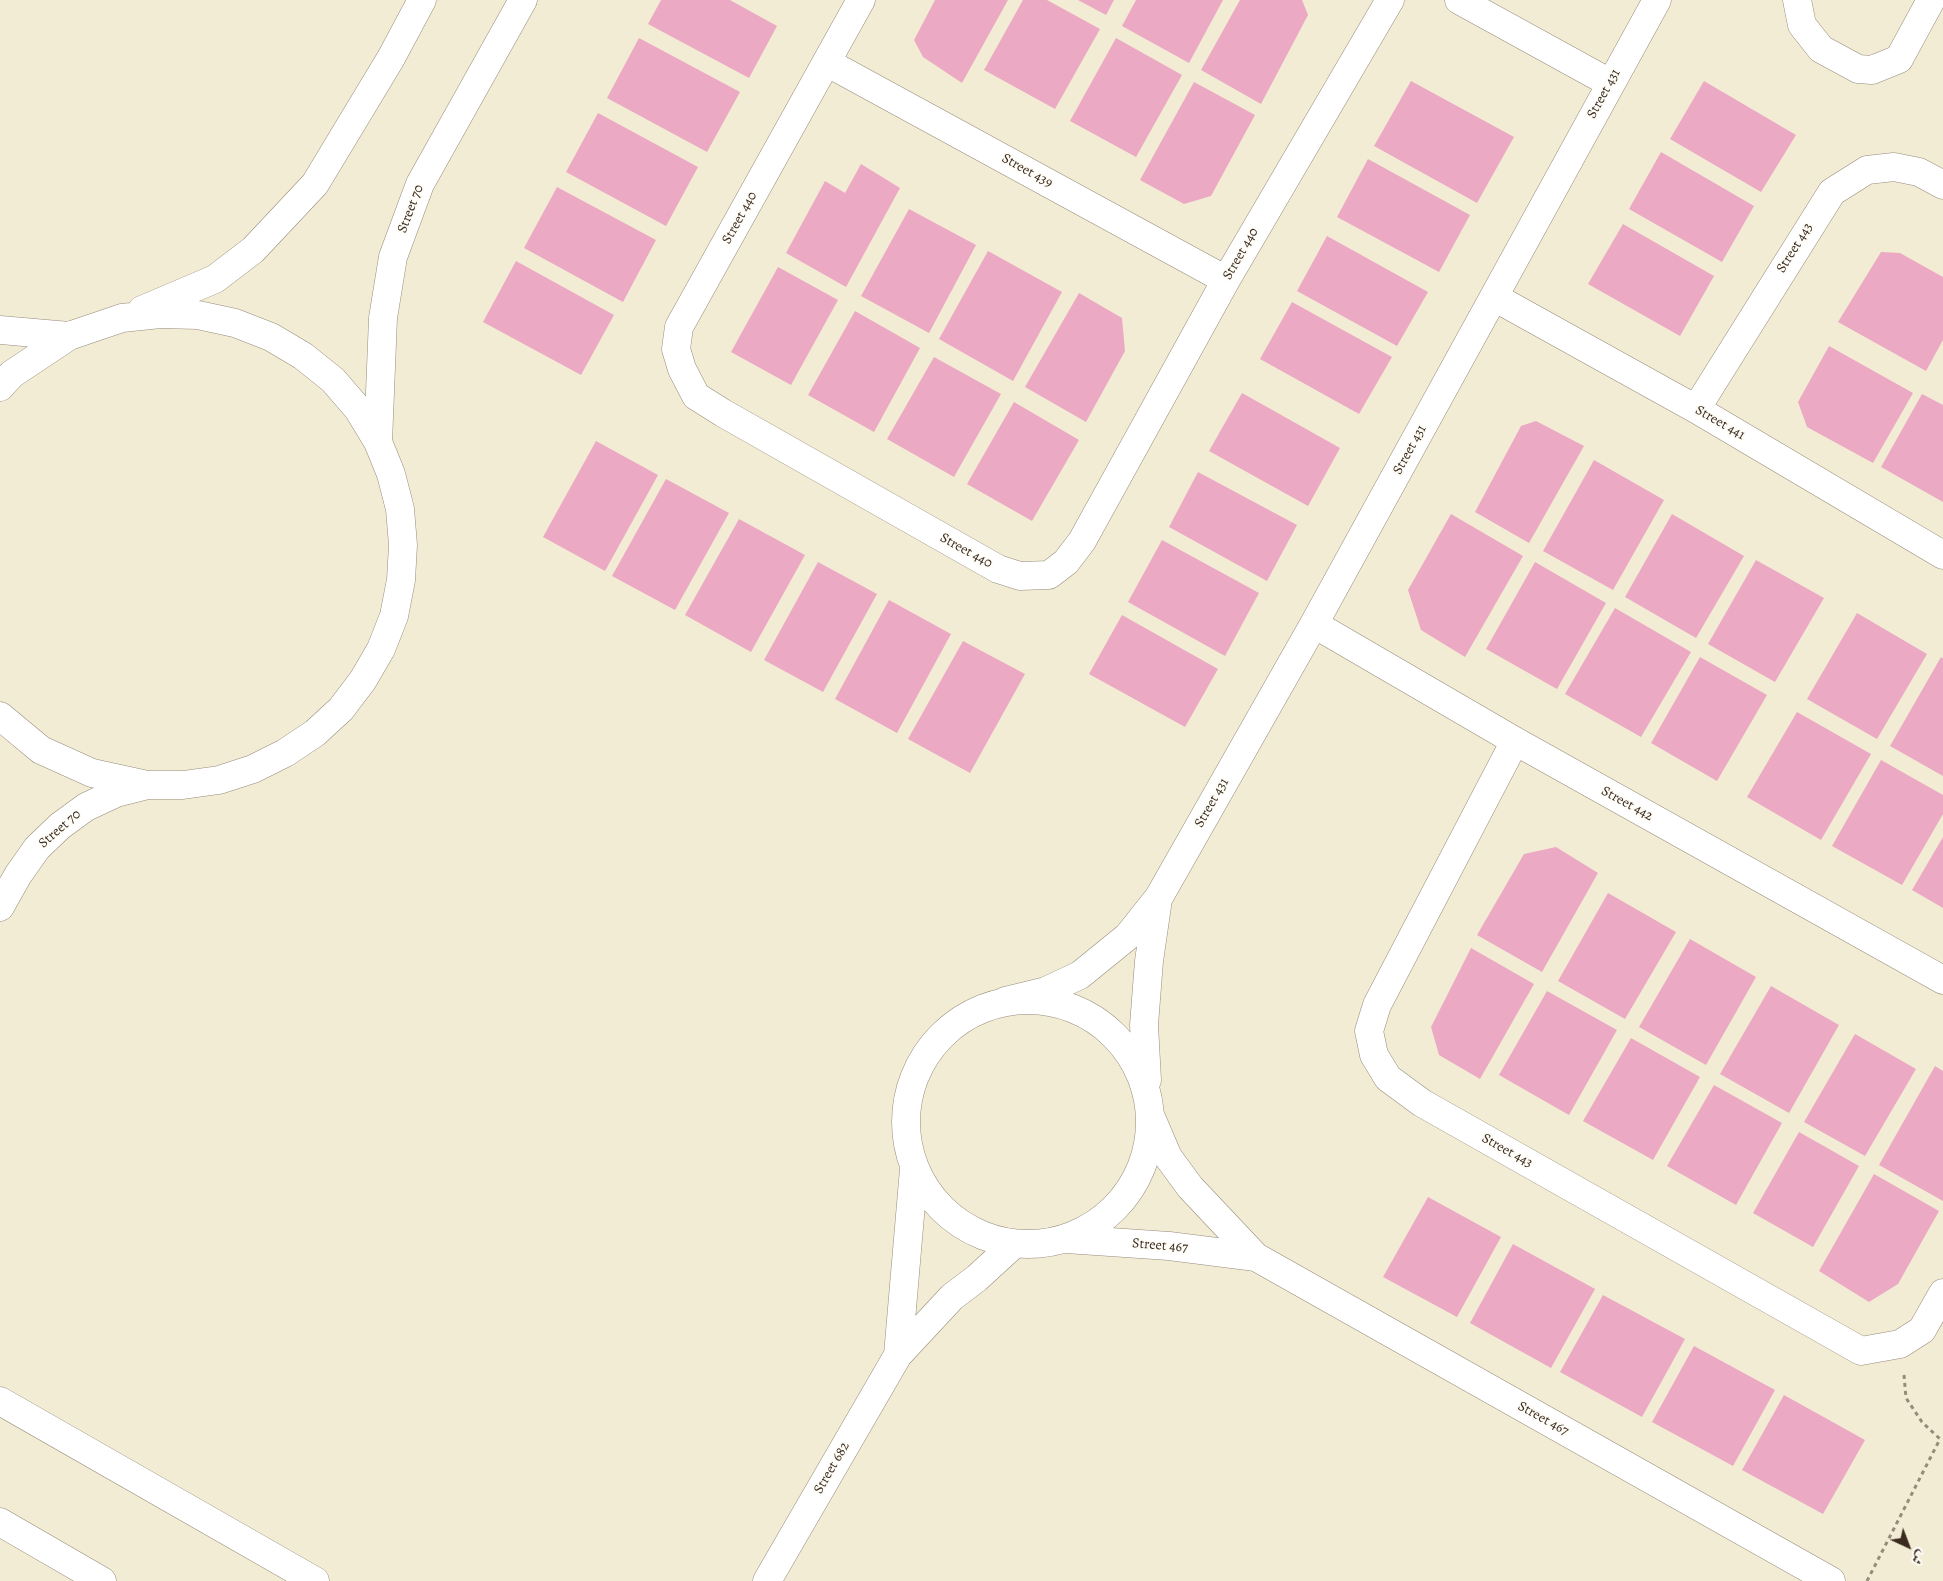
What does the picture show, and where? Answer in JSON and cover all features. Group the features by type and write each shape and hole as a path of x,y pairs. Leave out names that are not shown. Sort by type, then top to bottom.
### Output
{"street":[{"path":"0,388 12,374 70,336 122,318 215,279 260,243 315,184 391,58 422,0"},
{"name":"Street 70","path":"378,442 383,318 393,257 420,184 523,0"},
{"name":"Street 440","path":"861,0 679,327 676,349 682,369 696,396 723,414 998,569 1020,576 1049,575 1066,562 1082,541 1226,280 1390,0"},
{"path":"1459,0 1610,83"},
{"name":"Street 431","path":"1005,1001 1046,991 1080,975 1128,936 1159,897 1314,624 1657,0"},
{"path":"1797,0 1802,25 1821,49 1858,69 1872,70 1899,59 1931,0"},
{"name":"Street 439","path":"828,62 1226,280"},
{"name":"Street 443","path":"1696,409 1832,192 1866,170 1894,167 1919,172 1943,185"},
{"name":"Street 441","path":"1494,297 1696,409 1943,555"},
{"path":"0,716 41,750 92,774 147,785 183,785 218,780 253,769 285,753 315,733 341,709 363,680 381,649 394,616 401,580 403,544 400,509 392,474 378,442 358,409 333,380 303,356 270,337 235,323 198,315 160,314 122,318"},
{"path":"0,330 70,336"},
{"name":"Street 442","path":"1314,624 1515,741 1943,980"},
{"name":"Street 443","path":"1515,741 1377,1005 1369,1031 1374,1055 1388,1078 1422,1103 1861,1351 1900,1344 1922,1330 1943,1293"},
{"name":"Street 70","path":"0,907 18,875 37,848 60,826 86,807 116,794 147,785"},
{"name":"Street 431","path":"1149,1106 1144,1025 1149,961 1159,897"},
{"path":"1005,1001 965,1017 932,1045 911,1084 905,1126 914,1168 930,1197 954,1220 982,1236 1014,1244 1039,1244 1064,1239 1094,1225 1118,1204 1137,1177 1147,1147 1149,1106"},
{"name":"Street 467","path":"1005,1001 1053,1002 1097,1020 1130,1054 1168,1157 1190,1187 1256,1257 1831,1581"},
{"name":"Street 682","path":"898,1355 914,1168"},
{"name":"Street 467","path":"1064,1239 1170,1246 1256,1257"},
{"name":"Street 682","path":"767,1581 898,1355 952,1297 977,1278 1014,1244"},
{"path":"0,1401 315,1581"},
{"path":"0,1522 102,1581"}],"path":[{"path":"1867,1581 1942,1439 1922,1422 1906,1398 1900,1344"}],"building":[{"path":"661,0 730,0 777,26 749,78 648,24"},
{"path":"935,0 1008,0 962,83 923,57 914,40"},
{"path":"1023,0 1047,0 1100,29 1055,109 984,70"},
{"path":"1078,0 1114,0 1106,15"},
{"path":"1136,0 1223,0 1189,63 1122,26"},
{"path":"1240,0 1302,0 1308,15 1261,104 1201,70"},
{"path":"639,38 740,92 707,152 607,98"},
{"path":"1116,38 1182,75 1136,157 1070,121"},
{"path":"1411,81 1514,137 1477,203 1374,146"},
{"path":"1704,81 1796,135 1761,192 1670,139"},
{"path":"1194,82 1255,115 1211,196 1184,204 1140,180"},
{"path":"598,113 698,167 666,226 566,172"},
{"path":"1661,152 1754,206 1722,262 1629,209"},
{"path":"1368,159 1470,215 1439,272 1337,217"},
{"path":"861,164 900,188 846,287 786,253 825,181 845,193"},
{"path":"557,187 656,240 623,302 524,248"},
{"path":"909,209 976,245 929,333 861,296"},
{"path":"1623,224 1714,276 1680,336 1588,284"},
{"path":"1327,236 1428,292 1397,346 1297,291"},
{"path":"988,251 1062,292 1013,381 939,339"},
{"path":"1881,252 1900,253 1943,277 1943,340 1926,371 1838,322"},
{"path":"516,261 614,315 581,375 483,322"},
{"path":"778,267 838,300 791,385 731,352"},
{"path":"1079,293 1122,318 1125,351 1086,422 1025,387"},
{"path":"1292,302 1392,357 1359,414 1260,359"},
{"path":"855,311 920,348 874,432 808,395"},
{"path":"1829,346 1913,393 1873,463 1807,427 1798,402"},
{"path":"934,357 1001,394 954,477 887,439"},
{"path":"1242,393 1340,448 1308,506 1209,451"},
{"path":"1922,394 1943,405 1943,502 1881,467"},
{"path":"1014,402 1079,440 1032,521 967,484"},
{"path":"1536,421 1584,446 1529,543 1475,512 1521,426"},
{"path":"596,441 658,475 605,571 543,537"},
{"path":"1594,460 1664,500 1613,590 1543,551"},
{"path":"1198,472 1297,525 1267,581 1169,527"},
{"path":"666,479 729,513 675,610 612,576"},
{"path":"1451,514 1523,556 1465,657 1421,630 1408,590"},
{"path":"1672,514 1744,556 1696,638 1625,597"},
{"path":"739,519 805,555 751,652 685,615"},
{"path":"1162,540 1259,593 1225,656 1128,602"},
{"path":"1756,560 1824,598 1775,682 1708,644"},
{"path":"818,562 877,594 823,692 764,660"},
{"path":"1535,562 1606,603 1557,689 1486,649"},
{"path":"889,600 951,634 897,733 835,699"},
{"path":"1615,608 1691,652 1641,737 1565,694"},
{"path":"1857,613 1927,654 1877,739 1807,699"},
{"path":"1122,615 1218,669 1185,727 1089,674"},
{"path":"963,641 1025,674 970,773 908,739"},
{"path":"1700,657 1767,695 1717,781 1651,743"},
{"path":"1941,657 1943,659 1943,776 1890,746"},
{"path":"1797,712 1871,754 1821,840 1747,797"},
{"path":"1881,760 1943,795 1943,814 1902,885 1832,846"},
{"path":"1943,837 1943,908 1912,890"},
{"path":"1556,847 1598,873 1542,972 1477,935 1524,854"},
{"path":"1608,893 1676,932 1625,1019 1558,981"},
{"path":"1690,939 1756,977 1706,1065 1639,1027"},
{"path":"1471,948 1534,984 1480,1079 1439,1055 1431,1027"},
{"path":"1771,986 1839,1025 1789,1113 1720,1074"},
{"path":"1547,991 1617,1030 1569,1115 1499,1075"},
{"path":"1855,1034 1916,1069 1865,1156 1804,1122"},
{"path":"1631,1038 1700,1077 1653,1160 1583,1121"},
{"path":"1935,1066 1943,1071 1943,1201 1879,1165"},
{"path":"1714,1085 1782,1123 1736,1205 1667,1166"},
{"path":"1799,1132 1859,1166 1813,1247 1753,1213"},
{"path":"1874,1174 1939,1211 1898,1284 1869,1302 1819,1271"},
{"path":"1428,1197 1501,1237 1457,1317 1383,1277"},
{"path":"1513,1244 1595,1289 1551,1368 1470,1323"},
{"path":"1603,1295 1685,1339 1642,1417 1560,1372"},
{"path":"1694,1346 1775,1390 1733,1466 1652,1422"},
{"path":"1784,1395 1865,1440 1823,1514 1742,1470"}]}
